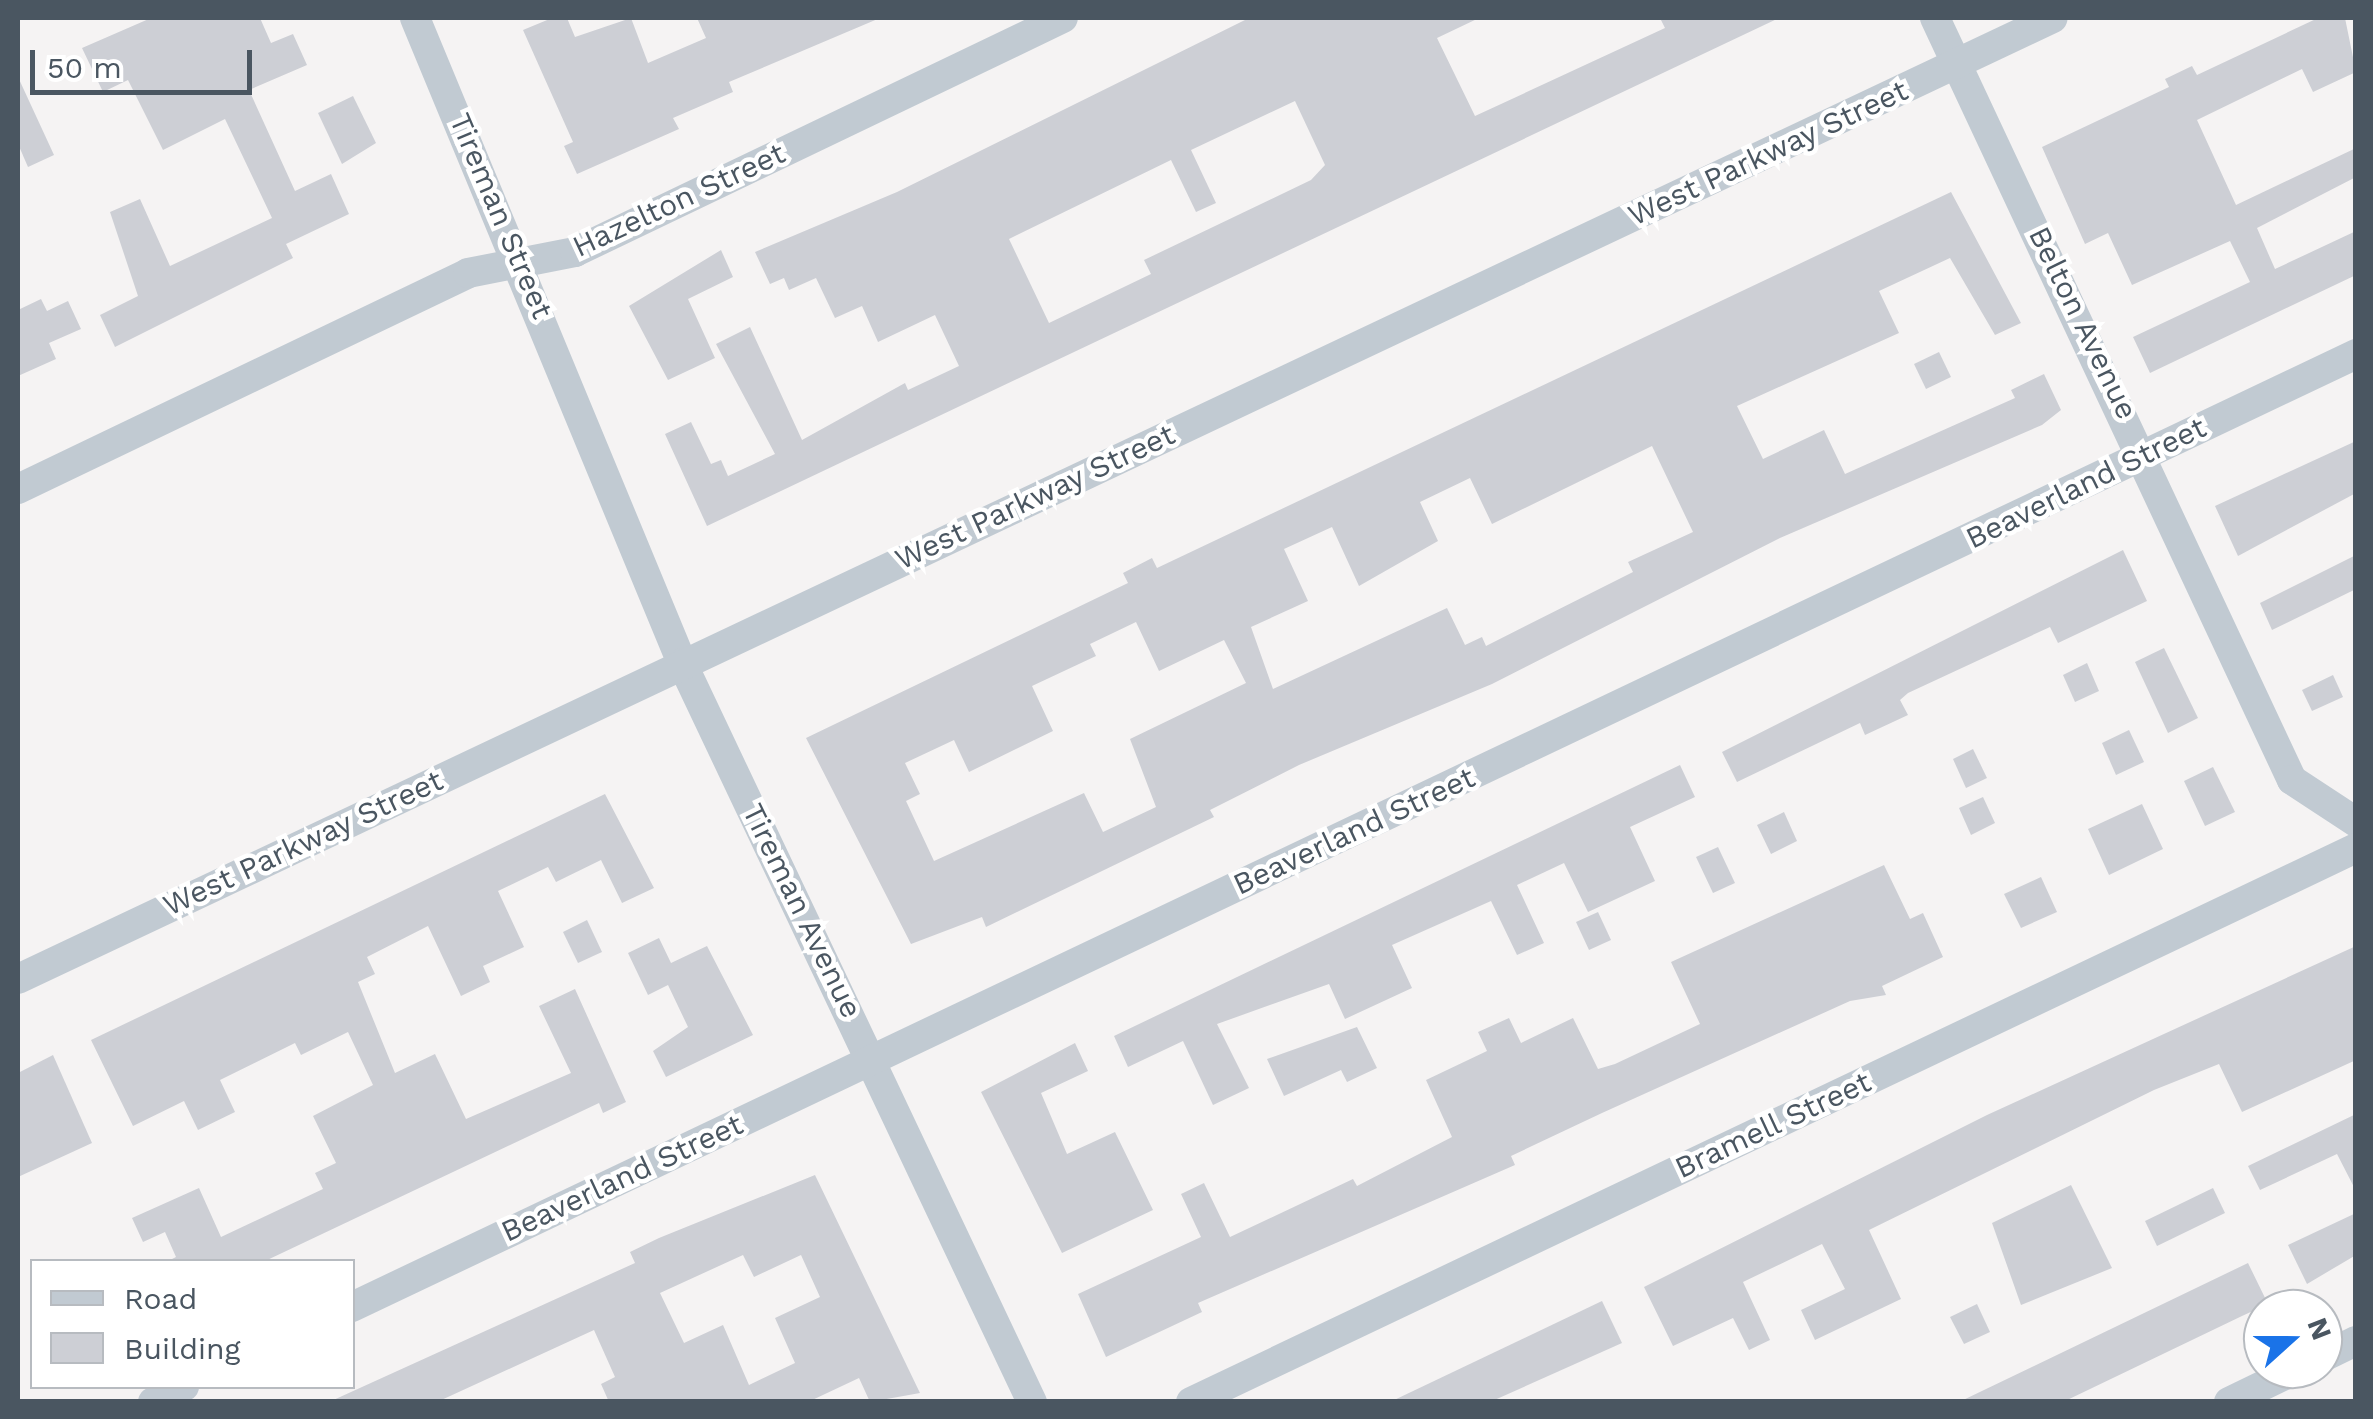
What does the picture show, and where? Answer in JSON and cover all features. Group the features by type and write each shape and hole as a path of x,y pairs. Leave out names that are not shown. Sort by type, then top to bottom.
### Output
{"street":[{"name":"Tireman Street","path":"415,18 523,262 580,418"},
{"name":"Hazelton Street","path":"18,489 468,274 576,252 1063,18"},
{"name":"Belton Avenue","path":"1935,18 2146,454 2292,780 2356,822"},
{"name":"West Parkway Street","path":"18,979 2054,18"},
{"name":"Beaverland Street","path":"355,1305 2356,354"},
{"name":"Tireman Avenue","path":"580,418 682,664 874,1059 1032,1402"},
{"name":"Bramell Street","path":"1191,1402 2356,848"},
{"path":"153,1402 178,1389"},
{"path":"2229,1402 2256,1389"}],"building":[{"path":"151,18 260,18 271,43 293,34 307,65 249,90 295,191 331,174 349,214 286,244 293,258 115,347 100,315 138,296 110,212 140,199 170,266 272,218 225,119 163,150 128,80 103,92 82,48"},
{"path":"552,18 567,18 575,37 631,18 648,63 706,38 697,18 880,18 729,82 733,92 673,118 679,129 577,174 564,146 573,142 523,30"},
{"path":"1249,18 1479,18 1437,38 1475,116 1665,28 1660,18 1779,18 707,526 665,434 691,422 711,464 721,460 728,476 775,454 716,344 750,327 802,440 905,383 908,390 959,366 935,315 878,342 862,306 835,318 816,278 789,290 784,278 770,284 755,252 897,192","holes":["1295,101 1325,165 1311,180 1144,260 1151,274 1049,323 1009,239 1171,160 1196,212 1216,203 1191,150"]},
{"path":"2318,18 2345,18 2356,72 2313,92 2302,69 2197,120 2236,205 2356,148 2356,177 2257,228 2275,269 2356,231 2356,275 2150,373 2133,337 2250,282 2230,241 2132,285 2108,233 2085,244 2042,147 2169,87 2165,79 2192,66 2197,75"},
{"path":"18,77 54,155 28,167 18,144"},
{"path":"353,96 376,143 342,164 318,113"},
{"path":"1951,192 2021,323 1995,335 1950,258 1879,291 1899,333 1737,406 1763,459 1824,430 1845,474 2015,398 2011,390 2044,374 2061,410 2042,425 1780,538 1492,684 1299,765 1210,810 1214,817 986,927 982,917 911,944 806,738 1128,583 1123,573 1152,558 1157,568","holes":["1652,446 1693,532 1628,562 1633,572 1486,646 1482,637 1465,645 1447,608 1273,689 1251,627 1308,601 1284,549 1332,527 1359,586 1438,541 1420,502 1470,478 1492,524","1136,622 1159,671 1224,640 1246,683 1130,739 1156,807 1103,832 1084,793 934,861 906,801 920,794 905,763 954,740 969,772 1053,731 1032,686 1096,656 1090,644"]},
{"path":"721,250 733,277 688,299 715,358 668,380 629,306"},
{"path":"41,299 47,311 68,301 81,329 49,343 56,359 18,376 18,310"},
{"path":"1939,352 1951,377 1926,389 1914,364"},
{"path":"2356,441 2356,493 2238,556 2215,506"},
{"path":"2123,550 2147,601 2058,643 2050,627 1908,693 1900,700 1908,715 1865,735 1860,723 1737,782 1722,752"},
{"path":"2356,555 2356,589 2272,630 2260,603"},
{"path":"2164,648 2198,718 2168,733 2135,662"},
{"path":"2087,663 2099,691 2075,702 2063,675"},
{"path":"2333,675 2343,697 2312,711 2302,690"},
{"path":"2129,730 2144,762 2116,775 2102,743"},
{"path":"1973,749 1987,778 1966,788 1953,759"},
{"path":"1680,765 1695,797 1630,827 1655,881 1588,912 1564,863 1517,885 1544,943 1517,955 1491,901 1392,945 1412,988 1345,1019 1329,984 1217,1024 1249,1088 1213,1105 1183,1041 1128,1067 1114,1036"},
{"path":"2213,767 2235,812 2205,826 2184,781"},
{"path":"605,794 654,888 622,903 601,860 556,882 548,867 498,891 524,947 483,966 490,982 461,996 428,926 367,957 375,974 358,982 395,1073 435,1054 466,1119 571,1073 539,1006 575,989 626,1102 603,1113 599,1103 269,1259 172,1259 176,1257 165,1232 143,1242 132,1218 199,1188 221,1237 323,1189 315,1173 336,1163 313,1116 373,1085 348,1032 301,1055 295,1043 220,1080 235,1112 198,1130 184,1101 133,1126 91,1040"},
{"path":"1983,797 1995,823 1971,835 1959,808"},
{"path":"2142,804 2163,849 2109,875 2088,829"},
{"path":"1784,812 1797,841 1771,854 1757,825"},
{"path":"1718,847 1735,883 1713,893 1696,857"},
{"path":"1884,865 1910,919 1923,913 1943,957 1882,986 1886,995 1850,1001 1602,1113 1511,1156 1515,1165 1198,1303 1202,1312 1106,1357 1078,1294 1201,1237 1181,1194 1204,1183 1230,1237 1353,1179 1357,1186 1452,1137 1426,1080 1487,1051 1478,1032 1509,1018 1521,1043 1573,1018 1598,1069 1615,1064 1700,1024 1671,962"},
{"path":"2041,877 2057,912 2021,928 2004,894"},
{"path":"1598,912 1611,940 1589,950 1576,922"},
{"path":"587,920 602,952 578,963 563,932"},
{"path":"659,938 671,963 707,946 753,1035 666,1077 653,1051 688,1027 668,985 648,995 628,953"},
{"path":"2356,946 2356,1060 2242,1112 2219,1064 2154,1090 1869,1230 1901,1299 1815,1340 1801,1310 1845,1289 1822,1244 1743,1282 1770,1340 1749,1350 1733,1318 1673,1346 1644,1287 1987,1115"},
{"path":"1357,1027 1377,1068 1347,1082 1341,1070 1284,1096 1267,1059"},
{"path":"1075,1043 1088,1071 1041,1093 1067,1154 1115,1132 1153,1210 1062,1253 981,1092"},
{"path":"53,1055 92,1143 18,1177 18,1073"},
{"path":"2356,1114 2356,1191 2337,1154 2260,1190 2248,1166"},
{"path":"815,1175 920,1393 870,1402 859,1378 808,1402 609,1402 601,1384 615,1377 594,1330 437,1402 329,1402 635,1263 630,1252","holes":["743,1255 754,1277 801,1255 820,1297 775,1318 795,1363 749,1385 723,1325 684,1343 660,1293"]},
{"path":"2071,1185 2112,1268 2021,1305 1992,1223"},
{"path":"2213,1188 2225,1213 2157,1246 2145,1221"},
{"path":"2356,1213 2356,1255 2307,1284 2288,1245"},
{"path":"2248,1263 2261,1289 2243,1289 2243,1316 2063,1402 1959,1402"},
{"path":"1602,1301 1622,1343 1490,1402 1390,1402"},
{"path":"1977,1304 1990,1332 1964,1344 1950,1317"}]}
